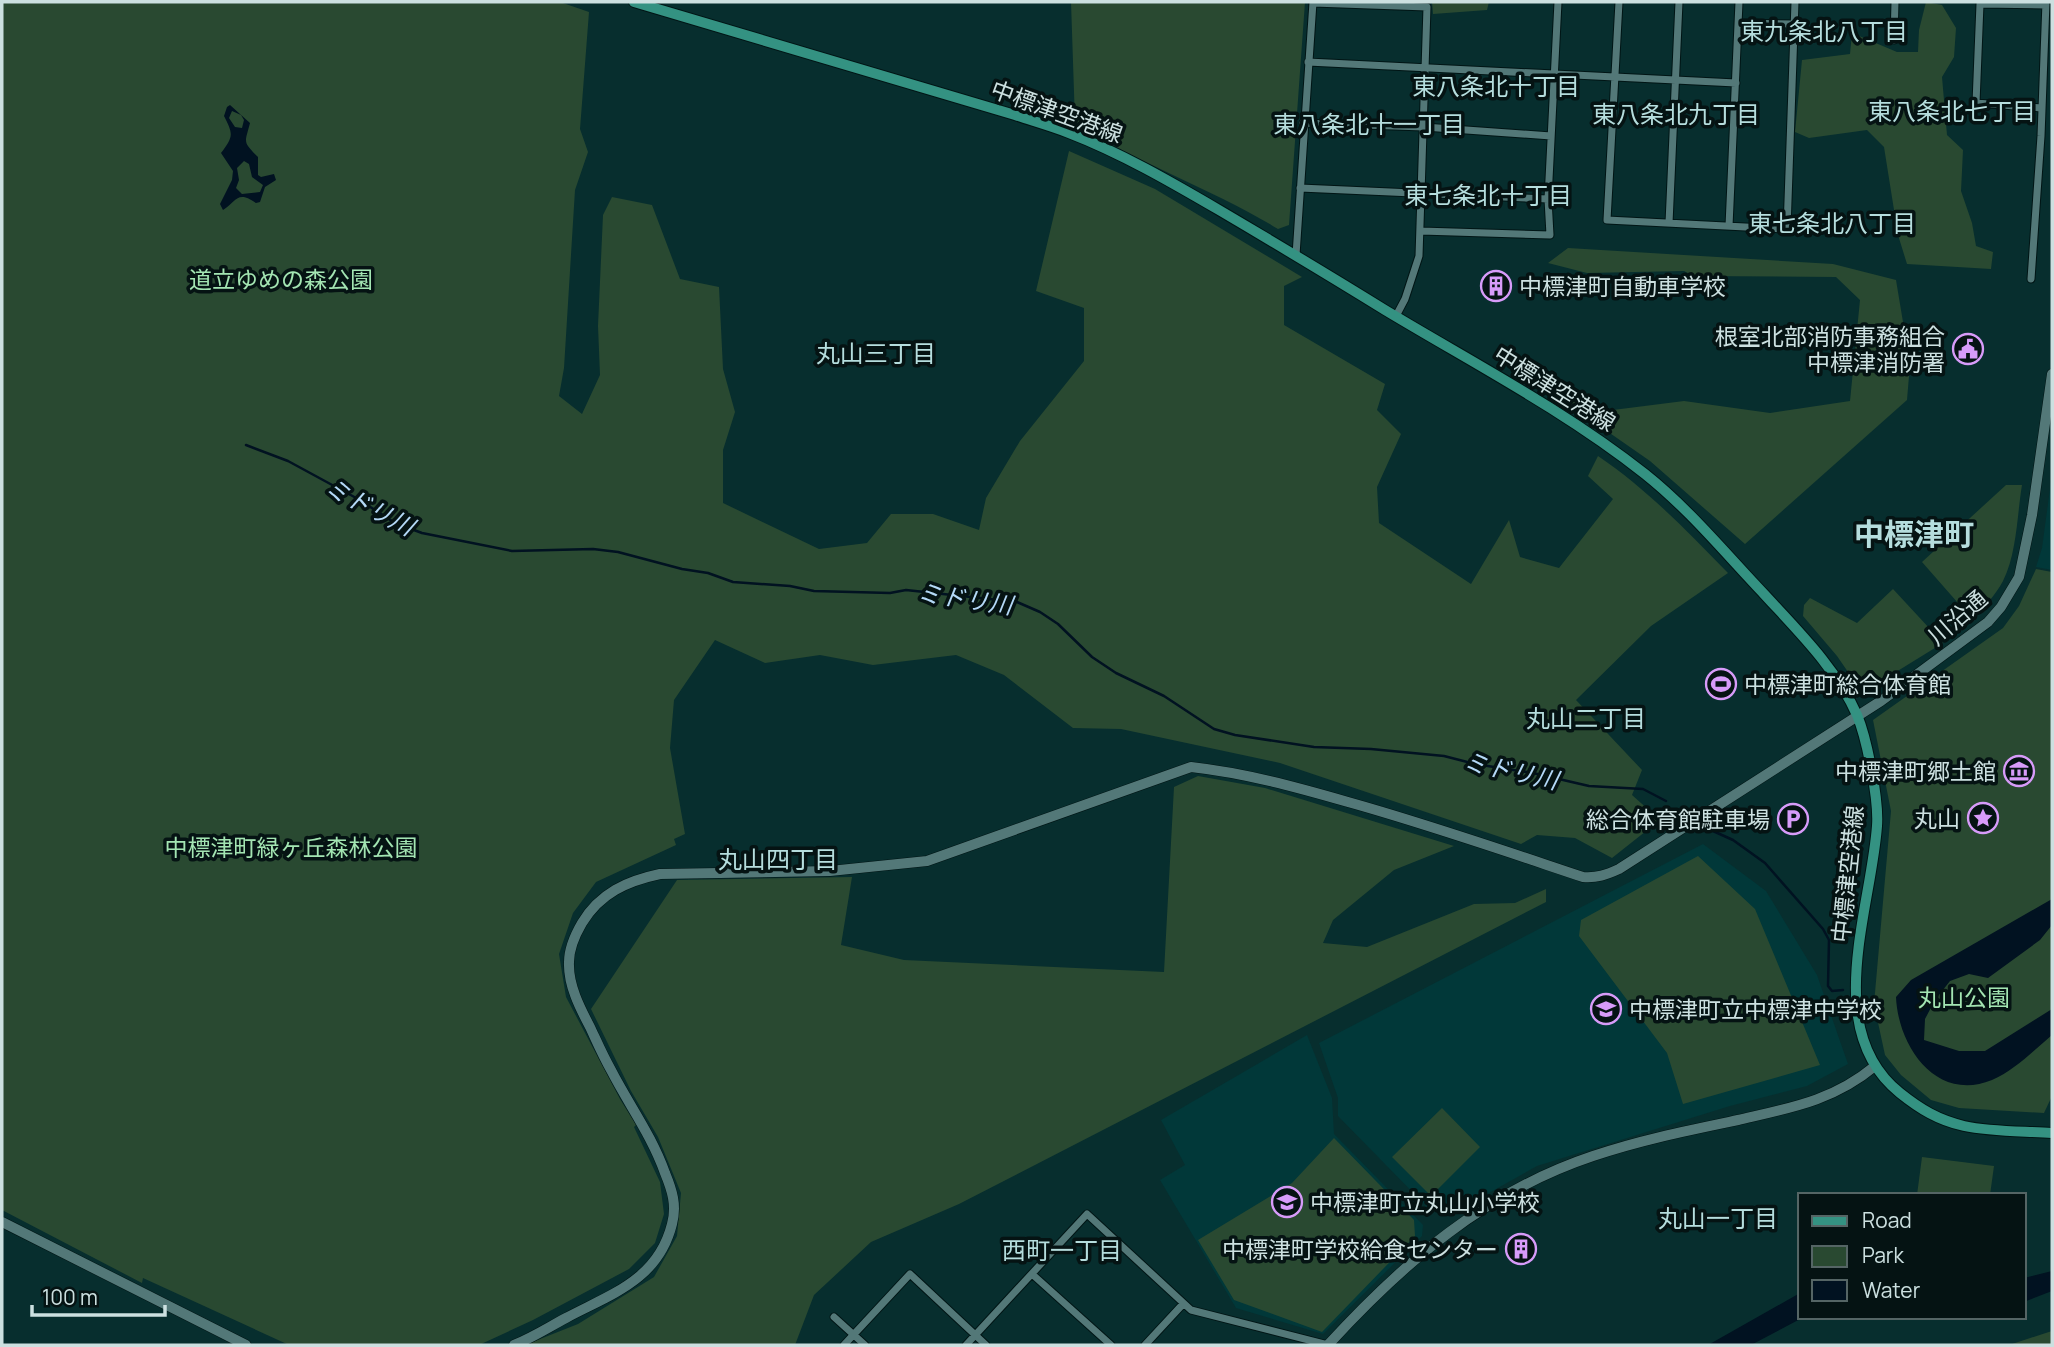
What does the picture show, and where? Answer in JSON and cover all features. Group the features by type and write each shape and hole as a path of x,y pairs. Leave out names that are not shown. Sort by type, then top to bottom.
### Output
{"main road":[{"name":"中標津空港線","path":"634,2 952,95 1068,132 1157,174 1296,254 1540,400 1612,448 1648,476 1718,543 1801,635 1825,664 1857,716 1872,776 1877,822 1855,997 1860,1035 1875,1066 1891,1086 1929,1115 1967,1127 2052,1133"}],"street":[{"path":"1296,254 1313,2 1427,7 1422,231 1419,256 1405,299 1396,316"},
{"path":"1422,231 1550,235 1548,199 1558,2"},
{"path":"1619,2 1607,220 1787,229 1795,2"},
{"path":"1668,223 1679,2"},
{"path":"1729,226 1739,2"},
{"path":"1894,40 1895,2"},
{"path":"2031,279 2041,136 2046,3 1980,3 1976,103 2042,108"},
{"path":"1739,23 1794,24"},
{"path":"1308,61 1736,83"},
{"path":"1303,123 1424,127 1551,136"},
{"path":"2041,136 2052,137"},
{"path":"1300,188 1548,199"},
{"name":"川沿通","path":"514,1345 625,1289 648,1270 672,1225 674,1195 661,1161 648,1132 605,1059 580,1007 570,977 571,946 588,912 612,890 633,880 660,874 830,871 928,861 1191,767 1275,781 1409,819 1583,877 1597,878 1619,869 1857,716 1988,622 2019,577 2032,515 2052,374"},
{"path":"966,1345 1087,1214 1191,1310 1328,1345 1392,1278 1440,1237 1514,1189 1594,1155 1792,1109 1855,1083 1875,1066"},
{"path":"2,1222 246,1345"},
{"path":"844,1345 910,1274 986,1345"},
{"path":"1032,1274 1111,1345"},
{"path":"1146,1345 1182,1304"},
{"path":"834,1317 865,1345"}],"shaded area":[{"path":"2052,474 2052,570 2036,567 2042,548"},
{"name":"中標津町立中標津中学校","path":"1703,844 1766,891 1817,975 1848,1064 1807,1086 1730,1106 1537,1166 1453,1213 1430,1210 1338,1116 1338,1098 1319,1043"},
{"name":"中標津町立丸山小学校","path":"1307,1035 1332,1098 1334,1134 1423,1225 1422,1236 1323,1334 1236,1308 1160,1180 1185,1165 1161,1120"}],"green space":[{"path":"2,2 560,2 589,12 580,129 588,152 575,190 564,368 559,396 582,414 600,375 598,326 603,215 612,197 652,205 680,279 719,287 723,369 735,412 723,450 723,503 819,549 867,543 891,514 933,514 979,530 986,498 1020,441 1084,361 1084,308 1036,291 1069,151 1155,189 1302,277 1284,286 1284,325 1385,384 1377,410 1401,434 1377,487 1379,523 1471,584 1509,520 1520,557 1559,568 1613,499 1588,476 1598,456 1650,496 1728,573 1651,626 1576,700 1642,770 1632,795 1660,820 1612,858 1575,838 1537,835 1521,844 1280,763 1121,729 1073,728 1004,675 956,655 873,665 820,655 765,663 715,640 674,700 670,748 685,834 674,839 676,845 596,882 573,913 559,954 566,997 636,1125 634,1127 660,1182 664,1214 655,1243 629,1269 533,1320 479,1345 289,1345 143,1278 142,1283 2,1210"},
{"path":"1071,2 1305,2 1289,225 1278,229 1228,201 1125,151 1075,122"},
{"path":"1432,2 1489,2 1487,10 1433,14"},
{"path":"1926,2 1942,5 1956,28 1954,57 1942,77 1947,135 1963,150 1961,191 1972,223 1976,246 1993,252 1991,269 1907,264 1898,235 1884,147 1867,130 1809,138 1795,132 1802,60 1850,54 1852,33 1897,52 1918,52 1919,30"},
{"path":"1568,248 1833,264 1896,280 1910,364 1907,400 1745,544 1650,461 1568,404 1577,396 1593,400 1605,411 1684,401 1770,413 1850,401 1860,300 1836,277 1694,276 1684,271 1587,273 1548,263"},
{"path":"2006,485 2022,485 2008,570 1989,601 1972,619 1922,562"},
{"name":"丸山公園","path":"2036,569 2052,572 2052,1096 2044,1113 1959,1108 1931,1100 1901,1075 1885,1055 1874,1004 1891,811 1873,720 2003,628 2019,606"},
{"path":"1893,589 1943,643 1870,688 1857,685 1837,656 1803,616 1804,605 1810,598 1857,623"},
{"path":"1198,776 1265,788 1454,846 1394,870 1333,920 1323,943 1367,947 1474,904 1515,903 1546,889 1546,902 959,1204 871,1242 814,1295 795,1345 525,1345 578,1324 654,1277 677,1236 681,1193 658,1137 631,1091 591,1009 677,880 852,877 841,945 904,960 1164,972 1174,787"},
{"path":"1698,856 1755,909 1820,1065 1683,1104 1667,1053 1579,936 1581,920"},
{"path":"1442,1108 1480,1147 1431,1196 1392,1157"},
{"path":"1334,1138 1414,1220 1415,1236 1322,1332 1234,1300 1198,1240 1292,1183"},
{"path":"1922,1157 1994,1166 1990,1193 1917,1193"},
{"path":"2052,1331 2052,1345 2009,1345"}],"water":[{"path":"230,105 250,123 246,141 258,157 258,175 261,177 274,174 276,180 265,187 260,202 241,197 223,210 220,204 232,180 233,171 221,153 231,135 224,116","holes":["232,111 241,115 244,120 242,128 235,127 229,118","244,161 249,164 252,177 263,185 260,192 242,194 236,188 239,180 237,168"]},
{"path":"2052,899 2052,925 2040,940 1988,978 1969,974 1950,981 1925,1019 1924,1040 1959,1051 1985,1051 2052,1009 2052,1035 2016,1066 1992,1080 1972,1085 1954,1084 1938,1077 1912,1051 1898,1016 1896,997 1911,980"},
{"path":"2052,1271 2052,1291 2026,1301 2026,1278"},
{"path":"1798,1294 1798,1319 1800,1319 1751,1345 1708,1345"}],"waterway":[{"name":"ミドリ川","path":"246,445 288,461 358,499 395,523 422,533 512,551 593,549 618,552 708,573 733,582 790,586 814,591 890,593 906,590 1017,602 1058,624 1092,657 1116,673 1164,696 1214,729 1235,735 1314,747 1444,756 1589,786 1643,789 1666,801"},
{"name":"ミドリ川","path":"1713,831 1733,840 1765,863 1823,929 1829,940 1828,986 1832,991 1843,990"}],"place":[{"name":"中標津町自動車学校","path":"1496,286"},
{"name":"根室北部消防事務組合 中標津消防署","path":"1968,349"},
{"name":"中標津町総合体育館","path":"1721,684"},
{"name":"中標津町郷土館","path":"2019,771"},
{"name":"丸山","path":"1983,818"},
{"name":"総合体育館駐車場","path":"1793,819"},
{"name":"中標津町立中標津中学校","path":"1606,1009"},
{"name":"中標津町立丸山小学校","path":"1287,1202"},
{"name":"中標津町学校給食センター","path":"1521,1249"}],"district":[{"name":"東九条北八丁目","path":"1824,30"},
{"name":"東八条北十丁目","path":"1496,85"},
{"name":"東八条北七丁目","path":"1952,110"},
{"name":"東八条北九丁目","path":"1676,113"},
{"name":"東八条北十一丁目","path":"1369,123"},
{"name":"東七条北十丁目","path":"1488,194"},
{"name":"東七条北八丁目","path":"1832,222"},
{"name":"丸山三丁目","path":"876,352"},
{"name":"中標津町","path":"1914,533"},
{"name":"丸山二丁目","path":"1586,717"},
{"name":"丸山四丁目","path":"778,858"},
{"name":"丸山一丁目","path":"1718,1217"},
{"name":"西町一丁目","path":"1062,1249"}],"park label":[{"name":"道立ゆめの森公園","path":"281,279"},
{"name":"中標津町緑ヶ丘森林公園","path":"291,847"}]}
